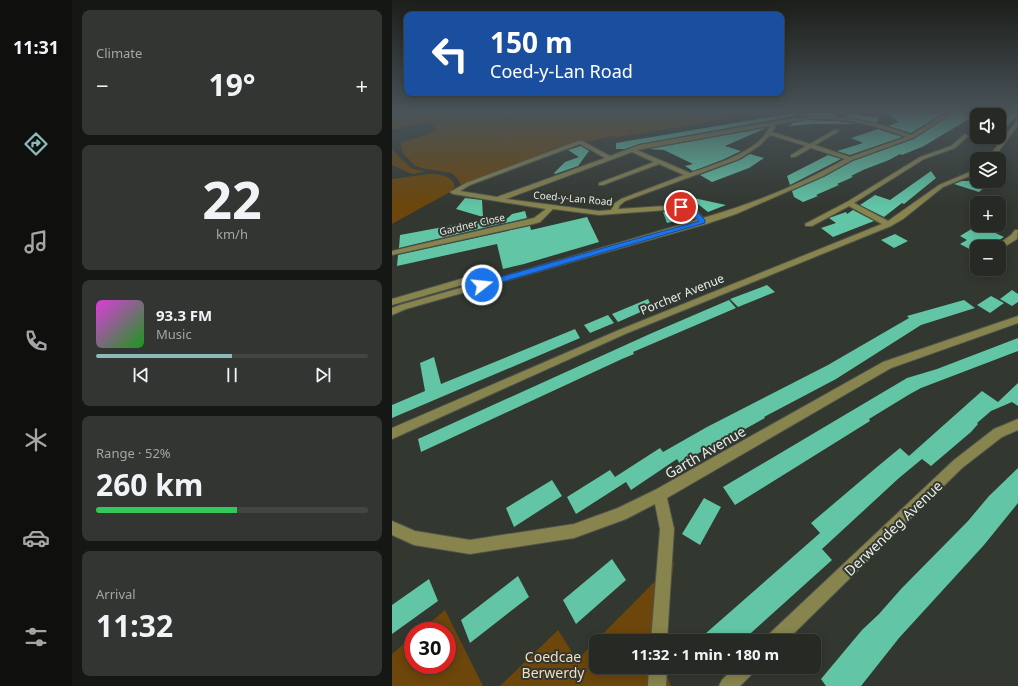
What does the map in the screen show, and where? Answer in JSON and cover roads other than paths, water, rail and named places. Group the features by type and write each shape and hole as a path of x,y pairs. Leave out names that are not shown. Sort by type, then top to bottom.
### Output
{"street":[{"name":"Coed-y-Lan Road","path":"577,143 468,184 453,192 497,200 599,212 681,207 692,211 703,222"},
{"name":"Coed-y-Lan Road","path":"582,143 610,158"},
{"path":"497,200 646,145 658,143"},
{"path":"614,212 617,204 623,200 737,158 752,149 758,143"},
{"path":"802,143 850,159"},
{"path":"793,156 817,143"},
{"path":"392,312 403,307 703,222 733,212 821,175 850,159 892,143"},
{"path":"809,224 849,203 922,158 953,147 957,143"},
{"path":"995,152 1002,143"},
{"path":"633,150 691,176"},
{"path":"601,184 659,162"},
{"name":"Porcher Avenue","path":"392,434 622,332 888,224 900,217 941,186 970,174"},
{"path":"849,203 888,224"},
{"name":"Gardner Close","path":"392,252 530,222 536,220 552,207"},
{"path":"1006,242 1014,237 1018,232"},
{"path":"392,302 478,276 484,278 482,285"},
{"name":"Garth Avenue","path":"392,528 414,538 470,547 574,531 621,514 660,495 887,365 1018,319"},
{"name":"Derwendeg Avenue","path":"781,634 958,464 998,433 1018,424"},
{"path":"659,634 666,528 660,495"},
{"path":"657,686 658,674"},
{"path":"728,686 740,674"}],"park label":[{"name":"Coedcae Berwerdy","path":"553,664"}]}
